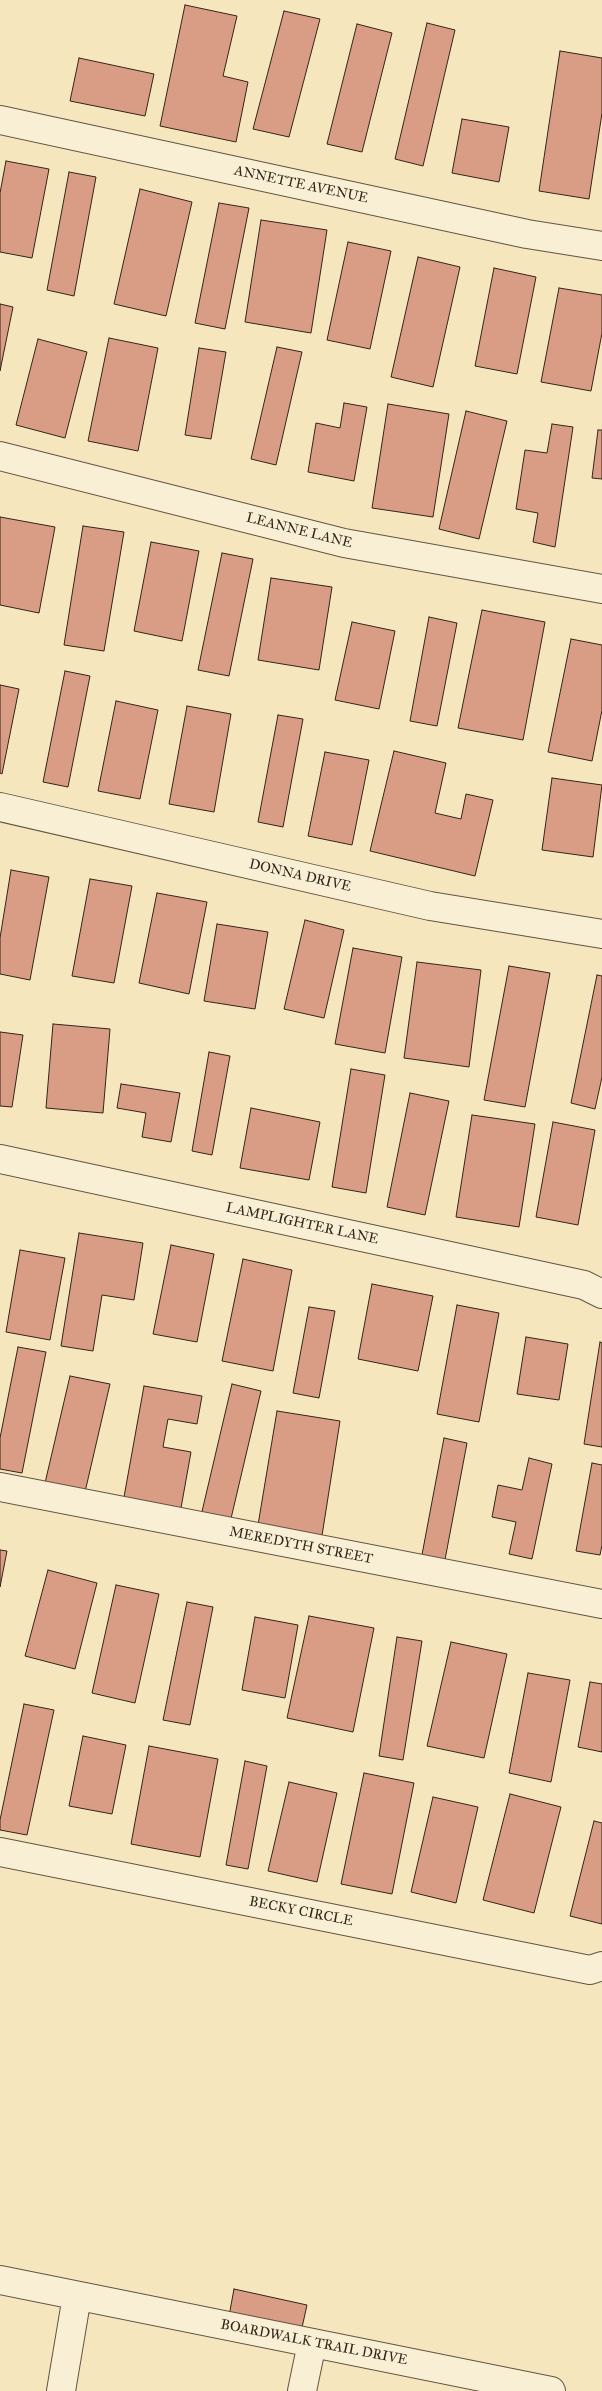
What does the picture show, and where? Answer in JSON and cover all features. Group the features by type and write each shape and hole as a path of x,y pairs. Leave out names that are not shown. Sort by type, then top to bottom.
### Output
{"street":[{"name":"ANNETTE AVENUE","path":"0,120 527,234 602,246"},
{"name":"LEANNE LANE","path":"0,456 344,543 602,589"},
{"name":"DONNA DRIVE","path":"0,807 430,906 602,934"},
{"name":"LAMPLIGHTER LANE","path":"0,1159 584,1285 602,1294"},
{"name":"MEREDYTH STREET","path":"0,1487 602,1604"},
{"name":"BECKY CIRCLE","path":"0,1852 590,1970 602,1966"},
{"name":"BOARDWALK TRAIL DRIVE","path":"0,2280 551,2391"},
{"path":"61,2391 77,2296"},
{"path":"302,2391 312,2343"}],"building":[{"path":"185,5 237,16 223,76 248,82 236,142 160,126"},
{"path":"284,11 320,19 289,137 253,129"},
{"path":"427,23 455,30 423,166 395,159"},
{"path":"357,24 392,33 362,152 327,144"},
{"path":"560,51 602,58 602,113 589,199 539,191"},
{"path":"79,58 154,74 145,116 70,101"},
{"path":"462,119 509,127 499,182 452,173"},
{"path":"6,161 49,169 32,258 0,252 0,193"},
{"path":"69,172 96,177 74,296 47,290"},
{"path":"140,189 192,202 166,316 114,304"},
{"path":"219,203 249,208 225,329 195,323"},
{"path":"261,220 327,230 311,333 245,322"},
{"path":"348,242 391,251 370,349 327,340"},
{"path":"418,257 460,267 433,387 391,377"},
{"path":"494,268 536,277 517,374 475,366"},
{"path":"559,288 602,295 602,333 591,391 541,382"},
{"path":"0,304 13,307 0,371"},
{"path":"109,338 158,348 138,451 88,441"},
{"path":"38,339 87,352 65,438 16,425"},
{"path":"277,347 302,352 276,465 251,459"},
{"path":"199,348 226,352 211,439 185,435"},
{"path":"344,403 367,407 354,481 308,472 316,423 340,428"},
{"path":"388,404 449,414 433,517 372,508"},
{"path":"466,411 507,421 479,539 439,529"},
{"path":"552,424 573,427 555,547 533,542 538,513 516,509 525,450 547,453"},
{"path":"598,430 602,430 602,479 592,478"},
{"path":"0,517 55,527 39,613 0,605"},
{"path":"83,526 124,532 104,651 64,645"},
{"path":"151,542 199,551 182,641 134,631"},
{"path":"222,553 253,559 229,676 198,670"},
{"path":"271,578 332,587 319,670 258,660"},
{"path":"482,610 545,622 523,740 458,728"},
{"path":"429,617 457,623 437,726 410,721"},
{"path":"352,622 395,631 379,709 335,700"},
{"path":"571,639 602,645 602,710 592,761 548,752"},
{"path":"65,671 90,676 68,787 43,782"},
{"path":"0,685 19,689 2,774 0,773"},
{"path":"116,701 158,710 140,799 98,791"},
{"path":"187,706 231,714 214,812 169,804"},
{"path":"278,715 303,719 283,827 258,822"},
{"path":"394,751 446,763 435,813 461,819 466,794 493,800 475,876 370,851"},
{"path":"325,752 369,760 352,845 308,836"},
{"path":"552,778 602,785 593,857 542,850"},
{"path":"11,870 49,877 30,980 0,974 0,938"},
{"path":"90,879 132,886 114,983 72,976"},
{"path":"157,893 207,902 189,994 139,983"},
{"path":"305,920 344,930 324,1018 284,1009"},
{"path":"217,924 268,932 255,1009 204,1001"},
{"path":"353,948 402,957 385,1053 335,1044"},
{"path":"417,962 481,970 469,1067 404,1058"},
{"path":"509,966 550,973 525,1107 484,1100"},
{"path":"597,975 602,976 602,1077 595,1109 571,1103"},
{"path":"53,1024 110,1029 103,1113 46,1108"},
{"path":"0,1032 23,1035 12,1107 0,1106"},
{"path":"209,1052 230,1056 212,1155 192,1151"},
{"path":"351,1069 385,1075 366,1193 332,1187"},
{"path":"121,1084 180,1093 171,1142 142,1137 146,1113 117,1108"},
{"path":"410,1093 449,1101 425,1215 387,1207"},
{"path":"251,1108 320,1122 309,1180 240,1168"},
{"path":"472,1115 535,1124 519,1227 456,1217"},
{"path":"553,1122 595,1130 578,1225 536,1217"},
{"path":"79,1233 143,1243 134,1300 102,1295 93,1351 61,1346"},
{"path":"171,1245 214,1254 197,1342 153,1334"},
{"path":"20,1250 65,1258 50,1340 6,1332"},
{"path":"243,1259 292,1270 273,1371 222,1361"},
{"path":"372,1284 433,1296 418,1371 358,1359"},
{"path":"457,1305 499,1313 479,1422 437,1414"},
{"path":"309,1307 335,1311 319,1398 293,1393"},
{"path":"526,1337 568,1344 559,1400 517,1394"},
{"path":"600,1342 602,1343 602,1447 584,1444"},
{"path":"18,1347 46,1352 22,1473 0,1469 0,1438"},
{"path":"70,1376 110,1384 85,1492 45,1483"},
{"path":"232,1384 261,1391 229,1527 200,1520"},
{"path":"144,1386 202,1396 197,1424 168,1419 163,1447 191,1452 181,1508 124,1497"},
{"path":"277,1411 340,1421 321,1542 257,1531"},
{"path":"444,1438 467,1443 444,1565 421,1560"},
{"path":"529,1458 552,1464 532,1559 509,1554 516,1522 492,1517 498,1485 522,1490"},
{"path":"592,1463 602,1465 602,1545 600,1555 576,1551"},
{"path":"0,1550 7,1551 0,1587"},
{"path":"48,1570 97,1583 75,1669 25,1656"},
{"path":"116,1585 159,1594 135,1703 92,1693"},
{"path":"187,1602 213,1607 190,1725 163,1720"},
{"path":"309,1616 374,1628 353,1732 287,1718"},
{"path":"255,1617 298,1625 285,1698 242,1690"},
{"path":"397,1637 422,1641 403,1760 379,1756"},
{"path":"451,1642 507,1654 484,1758 427,1746"},
{"path":"528,1673 570,1680 551,1782 509,1773"},
{"path":"590,1682 602,1684 602,1752 578,1747"},
{"path":"24,1704 54,1710 27,1835 0,1830 0,1820"},
{"path":"83,1736 126,1745 112,1814 69,1806"},
{"path":"149,1746 218,1759 200,1857 131,1844"},
{"path":"245,1761 267,1766 248,1869 226,1865"},
{"path":"364,1773 414,1783 392,1894 341,1884"},
{"path":"289,1782 337,1793 317,1882 268,1871"},
{"path":"510,1794 561,1807 534,1913 483,1900"},
{"path":"433,1797 478,1807 456,1903 411,1892"},
{"path":"594,1821 602,1823 602,1924 570,1916"},
{"path":"234,2289 307,2305 301,2332 229,2316"}]}
